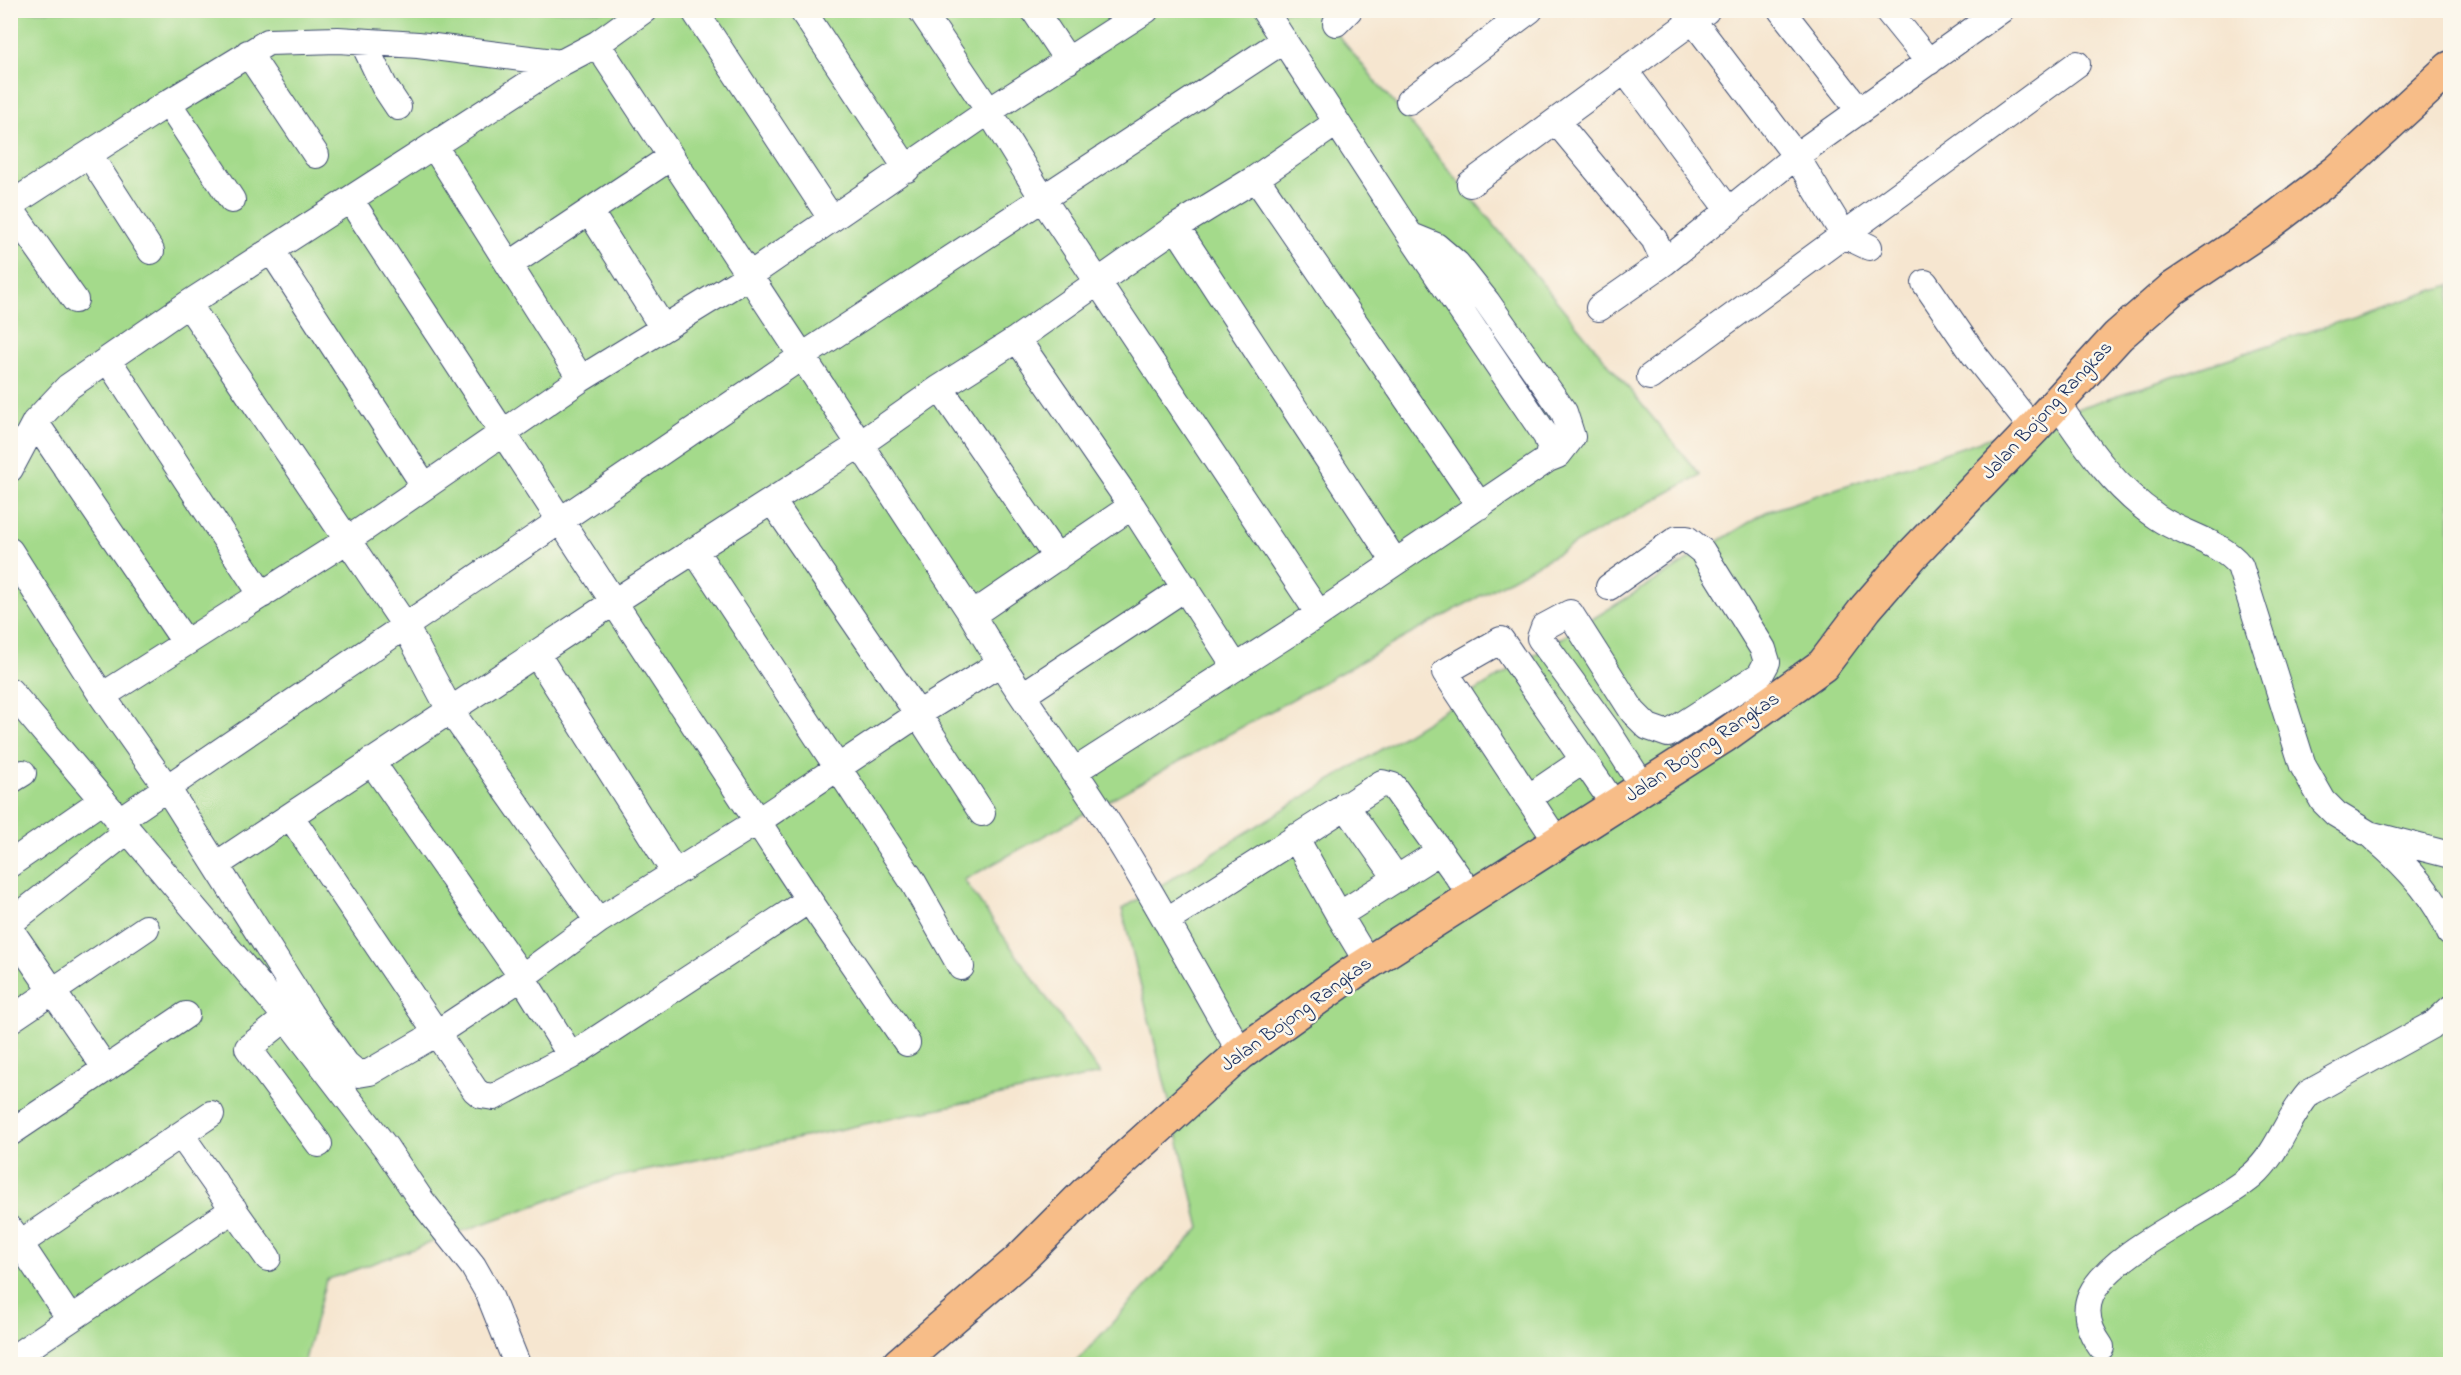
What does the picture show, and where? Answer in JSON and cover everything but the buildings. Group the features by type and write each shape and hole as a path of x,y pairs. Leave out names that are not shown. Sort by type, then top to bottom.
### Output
{"main road":[{"name":"Jalan Bojong Rangkas","path":"899,1365 1018,1261 1086,1193 1240,1053 1368,963 1759,713 1823,665 1866,608 1912,555 2033,429 2118,336 2172,289 2259,231 2339,170 2451,68"}],"street":[{"path":"10,469 35,423 69,387 188,304 351,201 561,63 597,44 644,10"},
{"path":"694,10 831,218"},
{"path":"802,10 907,169"},
{"path":"921,10 989,111 1098,283 1319,614"},
{"path":"1034,10 1068,61"},
{"path":"102,696 346,541 424,485 503,435 581,380 750,275 989,111 1146,10"},
{"path":"1073,772 1319,614 1548,459 1550,446 1546,436 1410,235 1264,10"},
{"path":"1409,101 1530,10"},
{"path":"1781,10 1860,111"},
{"path":"1887,10 1929,62"},
{"path":"1599,308 1665,262 1796,156 1929,62 1993,13"},
{"path":"1470,184 1625,71 1695,14 1796,156 1844,235 1869,247"},
{"path":"75,300 10,206 90,156 168,103 268,42 280,40 418,45 561,63"},
{"path":"10,923 167,788 404,624 801,357 1284,40"},
{"path":"363,42 384,86 398,107"},
{"path":"597,44 972,615 999,664 1023,695 1097,806 1133,863 1240,1053"},
{"path":"248,53 316,155"},
{"path":"1650,377 2077,64"},
{"path":"1625,71 1729,211"},
{"path":"168,103 232,200"},
{"path":"1556,121 1654,239 1665,262"},
{"path":"216,865 614,602 859,445 940,388 1017,339 1176,227 1256,178 1336,123"},
{"path":"434,146 581,380"},
{"path":"90,156 151,251"},
{"path":"509,265 671,157"},
{"path":"1256,178 1480,506"},
{"path":"351,201 809,900 907,1042"},
{"path":"590,212 663,328"},
{"path":"1176,227 1395,562"},
{"path":"271,250 424,485"},
{"path":"1925,283 1973,353 2033,429"},
{"path":"188,304 404,624 450,710 598,921"},
{"path":"1017,339 1132,506 1235,666"},
{"path":"108,360 262,595"},
{"path":"940,388 1057,558"},
{"path":"2057,403 2092,455 2138,503 2180,531 2222,550 2240,566 2303,766 2313,785 2336,814 2369,834 2395,856 2429,895 2451,933"},
{"path":"35,423 185,642"},
{"path":"772,501 918,714 982,813"},
{"path":"972,615 1132,506"},
{"path":"1609,586 1677,539 1687,539 1702,551 1763,649 1767,662 1760,675 1668,734 1647,727 1633,712 1570,613 1544,627 1540,638 1606,730 1644,788"},
{"path":"10,551 102,696 167,788 310,1014 346,1064 358,1074 370,1072 437,1033 522,977 598,921 838,770 918,714 999,664"},
{"path":"695,551 913,882 961,967"},
{"path":"1023,695 1186,587"},
{"path":"1558,843 1445,672 1501,640 1615,806"},
{"path":"536,653 675,873"},
{"path":"10,691 285,1018 386,1148 421,1200 473,1266 489,1294 517,1365"},
{"path":"1528,798 1584,760"},
{"path":"371,761 522,977 571,1056"},
{"path":"1166,921 1382,783 1394,786 1472,896"},
{"path":"10,864 101,801"},
{"path":"1346,805 1397,879"},
{"path":"291,817 475,1090 481,1095 494,1097 571,1056 809,900"},
{"path":"2369,834 2451,855"},
{"path":"1295,837 1368,963"},
{"path":"1339,915 1440,851"},
{"path":"10,928 106,1069"},
{"path":"10,1020 146,928"},
{"path":"2101,1347 2087,1319 2090,1296 2117,1265 2176,1224 2232,1191 2254,1174 2279,1145 2309,1093 2434,1024 2451,1009"},
{"path":"10,1133 186,1015"},
{"path":"285,1018 248,1048 319,1144"},
{"path":"70,1319 14,1241 182,1135 211,1114"},
{"path":"182,1135 268,1258"},
{"path":"10,1360 234,1209"}],"green space":[{"path":"10,11 1318,11 1700,475 964,880 1100,1074 612,1178 326,1280 304,1364 11,1364"},
{"path":"2450,285 2450,1364 1074,1364 1200,1228 1122,909 1766,512"}]}
